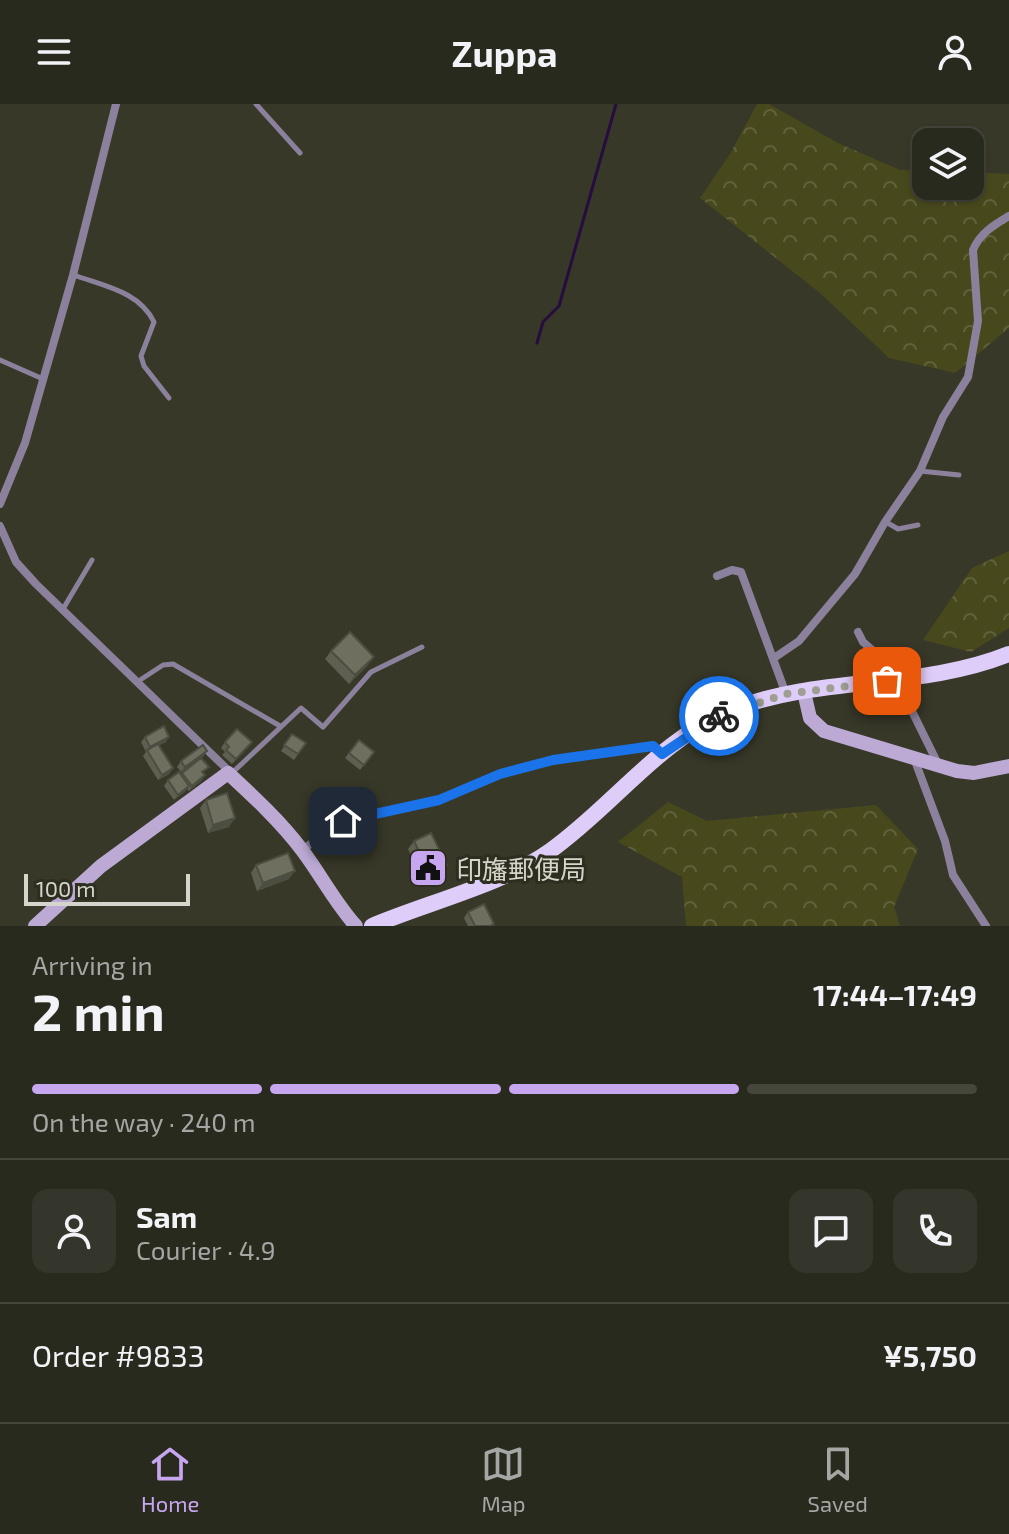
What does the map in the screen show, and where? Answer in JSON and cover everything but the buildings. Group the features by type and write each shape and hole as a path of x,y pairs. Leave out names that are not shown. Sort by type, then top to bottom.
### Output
{"main road":[{"path":"372,926 518,869 547,853 586,824 662,754 729,711 786,694 955,672 1009,654"}],"street":[{"path":"0,504 3,489 25,443 73,275 116,104"},
{"path":"774,658 799,641 855,574 920,471 971,364 978,321 973,250 987,230 1009,216"},
{"path":"0,528 16,562 254,797 302,850 343,912 356,926"},
{"path":"717,576 732,570 741,572 786,694"},
{"path":"858,632 863,642 893,668"},
{"path":"804,692 810,718 824,731 939,767 974,773 1009,766"},
{"path":"906,699 939,767"},
{"path":"302,850 343,821 439,800 500,774 526,767 553,760 653,746 662,754"},
{"path":"915,761 945,841 953,875 986,926"},
{"path":"35,926 101,866 229,774"},
{"path":"50,926 53,908"}],"lane":[{"path":"256,104 300,153"},
{"path":"73,275 132,296 151,315 154,322 141,356 144,366 169,398"},
{"path":"0,360 43,379"},
{"path":"920,471 959,475"},
{"path":"885,522 898,529 918,525"},
{"path":"63,609 92,560"},
{"path":"229,774 301,708 323,727 371,672 422,647"},
{"path":"137,682 163,665 173,664 280,726"}],"green space":[{"path":"757,104 769,104 838,143 900,170 912,170 912,200 984,200 984,173 1009,174 1009,328 955,373 889,358 820,293 700,198 730,154"},
{"path":"1009,551 1009,628 971,652 923,640 972,568"},
{"path":"668,802 707,821 876,805 918,849 894,907 900,926 686,926 682,877 618,842"}],"waterway":[{"path":"537,343 543,322 559,306 616,104"}],"tunnel":[{"path":"897,678 906,699"}],"way so far":[{"path":"719,716 786,694 887,681"}],"place":[{"name":"印旛郵便局","path":"428,868"}],"route":[{"path":"343,821 439,800 500,774 553,760 653,746 662,754 719,716"}]}
